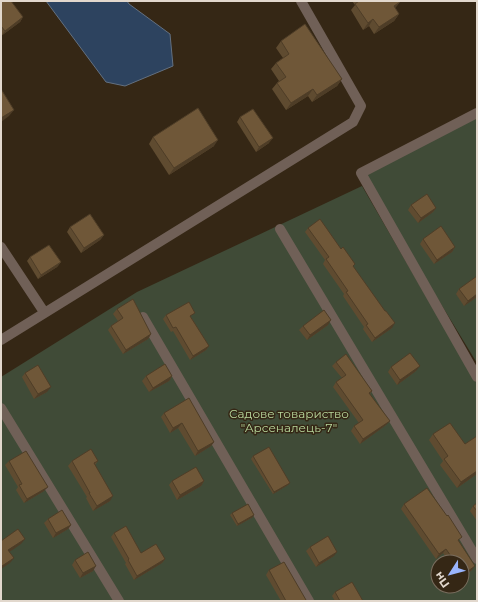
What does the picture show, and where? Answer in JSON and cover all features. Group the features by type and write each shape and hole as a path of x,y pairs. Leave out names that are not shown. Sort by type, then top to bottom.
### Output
{"street":[{"path":"1,340 353,122 361,106 301,1"},
{"path":"477,112 361,173 477,376"},
{"path":"280,229 477,559"},
{"path":"1,247 44,312"},
{"path":"143,317 308,601"},
{"path":"1,408 119,601"}],"green space":[{"path":"477,115 477,363 361,173"},
{"name":"Садове товариство \"Арсеналець-7\"","path":"362,186 477,384 477,601 1,601 1,377 137,292"}],"water":[{"path":"46,1 127,1 170,34 173,66 125,86 106,82"}],"building":[{"path":"2,1 11,1 23,17 5,31 1,26"},
{"path":"359,1 400,1 394,6 399,14 379,27 373,19 368,23 355,4"},
{"path":"305,24 342,79 317,95 313,89 291,103 277,83 286,77 276,63 289,54 281,41"},
{"path":"1,89 14,110 1,118"},
{"path":"198,108 218,140 174,168 153,137"},
{"path":"253,109 273,138 259,147 240,117"},
{"path":"427,194 436,208 421,218 411,205"},
{"path":"90,214 104,235 84,248 70,227"},
{"path":"320,219 341,249 343,247 355,264 353,266 395,323 375,338 366,325 368,324 346,292 348,291 326,259 329,257 308,228"},
{"path":"441,226 455,247 437,260 423,239"},
{"path":"49,245 61,262 41,275 30,257"},
{"path":"477,276 477,294 468,301 459,289"},
{"path":"133,299 151,334 126,350 111,326 123,318 117,309"},
{"path":"189,302 195,313 190,316 209,346 193,356 176,327 173,328 166,315"},
{"path":"324,310 331,320 310,335 303,326"},
{"path":"410,353 420,366 400,380 391,367"},
{"path":"346,354 372,391 369,393 390,421 363,439 354,426 363,420 336,382 346,375 336,362"},
{"path":"165,364 172,376 153,388 146,376"},
{"path":"38,365 51,387 38,394 25,373"},
{"path":"189,398 214,442 198,451 182,423 173,428 164,413"},
{"path":"450,423 465,444 477,436 477,471 461,482 444,459 448,456 433,434"},
{"path":"269,447 290,483 274,492 253,456"},
{"path":"91,449 98,461 94,463 113,496 97,506 72,461"},
{"path":"26,451 48,487 27,499 19,485 22,484 9,461"},
{"path":"196,467 204,481 180,495 172,481"},
{"path":"427,488 447,516 448,515 462,537 458,540 467,554 449,554 446,549 439,554 404,504"},
{"path":"477,503 477,511 473,506"},
{"path":"248,504 254,515 238,524 232,513"},
{"path":"62,510 71,525 56,533 48,519"},
{"path":"126,526 141,553 156,544 165,559 137,576 114,533"},
{"path":"18,529 25,539 8,550 14,558 2,566 1,541"},
{"path":"328,536 337,552 319,563 310,547"},
{"path":"88,552 96,566 83,573 75,560"},
{"path":"470,558 475,566 470,570"},
{"path":"284,562 307,601 286,601 269,570"},
{"path":"352,582 363,601 340,601 335,592"}]}
